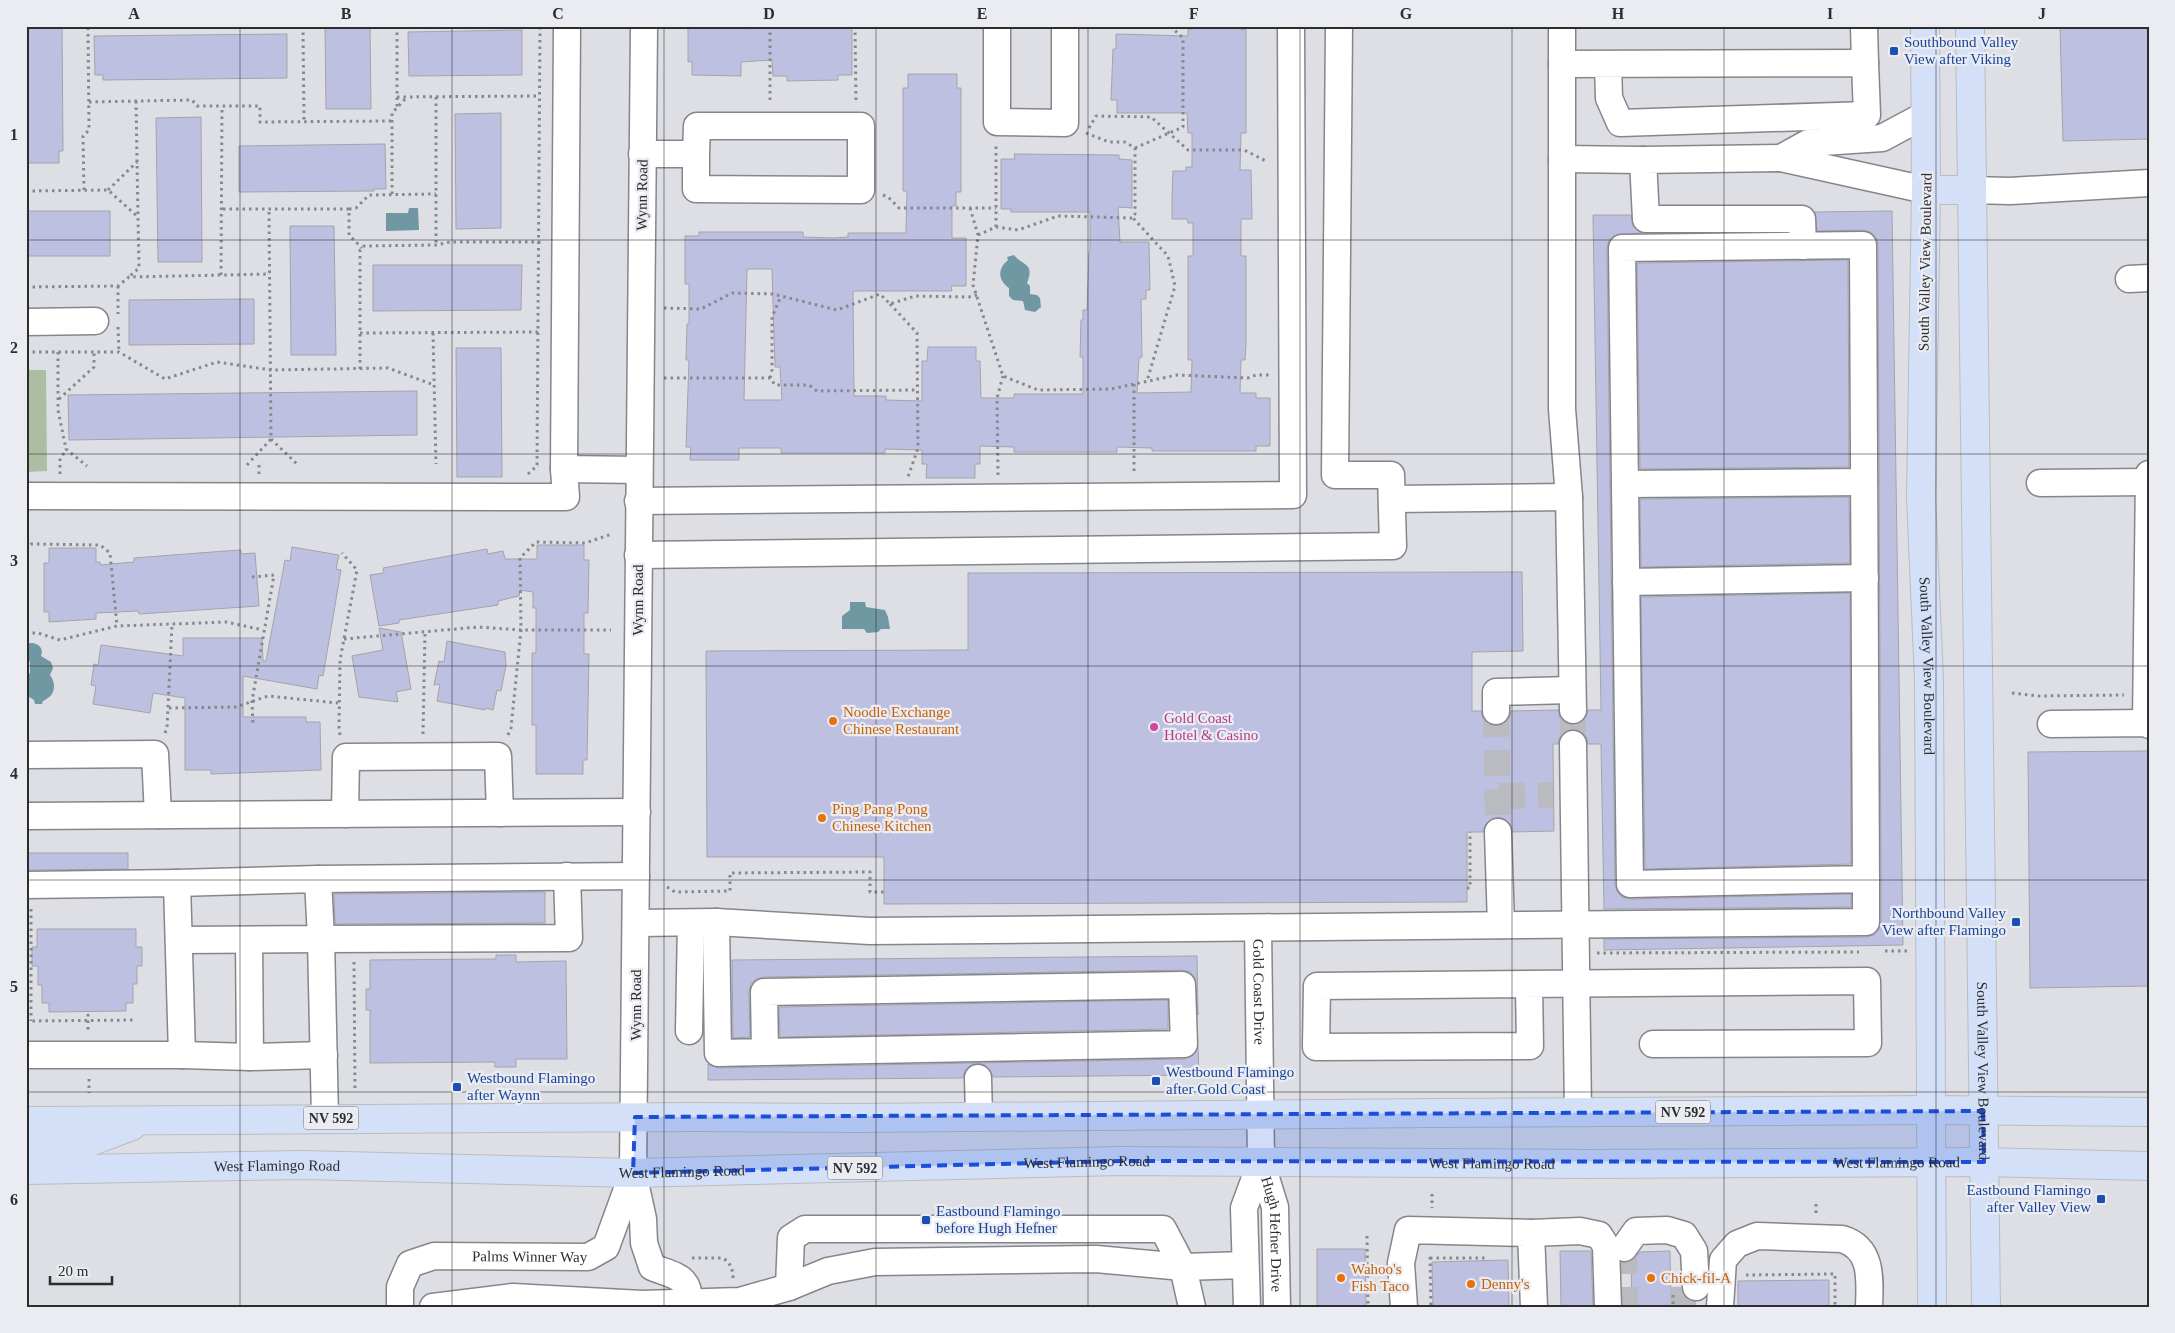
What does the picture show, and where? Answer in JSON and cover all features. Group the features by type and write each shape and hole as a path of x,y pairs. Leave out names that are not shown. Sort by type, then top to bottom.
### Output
{"main road":[{"name":"South Valley View Boulevard","path":"1925,26 1926,190 1921,498 1929,680 1932,1307"},
{"name":"South Valley View Boulevard","path":"1970,26 1986,1307"},
{"path":"1926,190 1971,190"},
{"name":"NV 592","path":"26,1121 325,1118 979,1118 1931,1110 2149,1112"},
{"path":"26,1146 82,1145 148,1120"},
{"name":"West Flamingo Road","path":"26,1170 302,1165 633,1173 1120,1161 1931,1164 1984,1162 2149,1166"}],"street":[{"path":"26,496 566,497 564,469 566,26"},
{"name":"Wynn Road","path":"633,1173 644,26"},
{"path":"997,26 997,122 1076,128 1064,26"},
{"path":"638,501 1293,495 1291,26"},
{"path":"638,555 1393,546 1391,475 1335,475 1340,26"},
{"path":"1496,711 1496,692 1573,700 1569,497 1562,409 1562,26"},
{"path":"1608,64 1609,98 1620,123 1867,116 1864,26"},
{"path":"1562,64 1865,63"},
{"path":"1782,158 1808,143 1882,138 1925,115"},
{"path":"697,126 856,126 861,126 861,190 696,189 697,126"},
{"path":"642,154 696,154"},
{"path":"1562,159 1782,158 1926,190"},
{"path":"1643,160 1646,219 1802,219 1803,246"},
{"path":"1971,190 2010,191 2149,183"},
{"path":"636,923 704,922 870,931 1866,922 1866,879 1865,578 1864,482 1864,245 1622,248 1630,884 1866,879"},
{"path":"26,322 95,321"},
{"path":"564,469 639,470"},
{"path":"2051,724 2148,724 2149,474"},
{"path":"1625,484 1864,482"},
{"path":"2040,483 2149,482"},
{"path":"1392,499 1569,497"},
{"path":"1626,582 1865,578"},
{"path":"1574,744 1564,795 1575,925 1578,1112"},
{"path":"26,755 156,754 158,815"},
{"path":"345,814 346,757 424,756 498,756 500,813"},
{"path":"26,816 637,812"},
{"path":"1498,832 1501,926"},
{"path":"179,940 569,938 567,876"},
{"path":"28,892 177,883 318,879 636,876"},
{"path":"318,879 325,1118"},
{"path":"177,883 182,1055"},
{"path":"689,1031 704,922"},
{"path":"704,922 718,1053 1184,1044 1182,984 764,992 765,1052"},
{"name":"Gold Coast Drive","path":"1258,928 1260,1116"},
{"path":"248,940 250,1057"},
{"path":"1530,986 1530,1046 1316,1048 1317,986 1530,986 1867,981 1868,1043 1653,1044"},
{"path":"26,1055 250,1057 324,1055"},
{"path":"978,1078 979,1118"},
{"name":"Hugh Hefner Drive","path":"1260,1116 1261,1162 1275,1207 1277,1307"},
{"name":"Hugh Hefner Drive","path":"1247,1307 1244,1208 1261,1162"},
{"path":"633,1173 643,1218 644,1243 652,1267 682,1279 689,1287 689,1305"},
{"name":"Palms Winner Way","path":"400,1307 400,1287 410,1264 434,1256 588,1257 606,1247 633,1173"},
{"path":"789,1287 790,1238 805,1229 1163,1229 1183,1268 1192,1307"},
{"path":"1404,1307 1402,1263 1408,1230 1580,1231 1599,1235 1606,1246 1608,1307"},
{"path":"1624,1248 1636,1232 1667,1230 1684,1235 1694,1251 1683,1273 1681,1293"},
{"path":"1531,1232 1534,1307"},
{"path":"1720,1307 1723,1260 1737,1244 1757,1236 1842,1239 1850,1241 1863,1253 1870,1273 1869,1307"},
{"path":"433,1307 513,1296 642,1304 689,1305 740,1301 789,1287 828,1271 875,1262 1096,1260 1183,1268 1245,1265"}],"path":[{"path":"84,190 83,136 89,130 88,26"},
{"path":"303,26 304,121"},
{"path":"397,26 397,107"},
{"path":"537,465 540,26"},
{"path":"770,26 770,126"},
{"path":"855,26 856,126"},
{"path":"1135,148 1183,127 1183,38 1170,26"},
{"path":"397,97 539,96"},
{"path":"392,194 392,113 406,97"},
{"path":"436,97 436,245"},
{"path":"89,102 192,100 198,106 260,106 260,122 392,121"},
{"path":"26,287 118,286 139,268 136,101"},
{"path":"221,275 220,219 223,209 222,106"},
{"path":"1076,128 1096,116 1151,117 1188,150 1244,150 1291,174"},
{"path":"996,227 997,122"},
{"path":"1076,128 1109,142 1125,142 1135,148"},
{"path":"1133,218 1135,214 1135,148"},
{"path":"108,190 137,162"},
{"path":"26,191 108,190 138,217"},
{"path":"861,190 888,197 899,208 996,208"},
{"path":"223,209 349,209 356,208 369,195 436,194"},
{"path":"970,208 978,235 973,285 1003,376 997,398 998,498"},
{"path":"349,209 349,235 362,248"},
{"path":"247,465 271,439 269,210"},
{"path":"978,235 996,227 1018,230 1058,216 1133,218 1168,256 1175,286 1147,381"},
{"path":"360,369 360,250 364,246 436,245 450,242 565,242"},
{"path":"129,277 270,274"},
{"path":"664,308 701,308 732,294 781,296 836,310 880,294 916,333 918,448 900,499"},
{"path":"890,304 915,296 969,297 977,295"},
{"path":"781,296 772,317 772,370 770,378 775,385 809,385 817,391 917,390"},
{"path":"360,333 538,332"},
{"path":"433,333 436,464"},
{"path":"26,352 119,352 165,379 217,362 271,370 388,368 434,386"},
{"path":"58,352 58,410 66,449 87,466"},
{"path":"58,399 94,367 94,352"},
{"path":"1003,376 1038,390 1111,389 1177,375 1248,378 1256,375 1292,376"},
{"path":"663,378 770,378"},
{"path":"1134,384 1134,497"},
{"path":"271,439 298,465"},
{"path":"498,756 511,728 521,630 520,558 536,542 585,543 612,534"},
{"path":"26,549 31,544 100,545 110,553 117,626"},
{"path":"342,553 357,570 340,660 338,728 346,757"},
{"path":"252,577 274,575 252,701 252,726"},
{"path":"26,633 38,633 60,640 117,626 226,622 263,630"},
{"path":"156,754 167,728 172,624"},
{"path":"344,639 478,627 521,630 612,630"},
{"path":"424,756 425,632"},
{"path":"2012,692 2039,696 2148,683"},
{"path":"168,708 236,706 268,696 338,703"},
{"path":"1467,888 1470,888 1470,832"},
{"path":"667,887 675,892 730,891 730,873 870,872 870,892 884,892"},
{"path":"28,892 28,1021 136,1020"},
{"path":"1885,951 1910,951"},
{"path":"1596,962 1596,953 1859,952"},
{"path":"354,953 355,1092"},
{"path":"1367,1236 1368,1307"},
{"path":"1431,1249 1431,1307"},
{"path":"690,1258 723,1258 733,1270 733,1282"},
{"path":"1430,1258 1493,1258"},
{"path":"1722,1276 1835,1274 1835,1307"}],"highlighted area":[{"path":"1983,1111 1984,1162 1120,1161 633,1173 635,1117"}],"green space":[{"path":"26,370 46,370 47,471 26,472"}],"water":[{"path":"409,208 418,208 419,230 386,231 386,213 408,213"},
{"path":"1014,255 1029,268 1030,272 1027,283 1030,286 1030,294 1037,295 1040,298 1041,307 1035,312 1025,310 1023,301 1013,300 1009,296 1009,288 1001,278 1002,267 1008,260 1007,257"},
{"path":"850,602 865,602 866,607 885,610 890,629 881,629 878,632 867,633 864,629 842,629 842,616 850,610"},
{"path":"31,643 40,646 41,656 51,662 53,668 50,675 54,683 54,690 42,704 35,704 34,700 26,695 26,678 30,673 30,662 26,659 26,644"}],"building":[{"path":"26,26 62,26 63,151 59,151 59,163 26,163"},
{"path":"325,26 370,26 371,109 326,109"},
{"path":"688,26 746,26 746,29 786,26 852,27 852,75 838,75 838,80 787,81 787,76 773,76 772,60 741,62 741,76 692,75 692,61 688,62"},
{"path":"1193,26 1241,26 1241,30 1246,29 1246,133 1241,133 1240,170 1251,170 1252,219 1241,219 1241,256 1246,256 1246,344 1245,360 1241,360 1240,393 1256,393 1256,398 1270,398 1270,446 1256,446 1256,451 1152,451 1152,448 1117,447 1117,452 1014,452 1014,447 980,446 980,464 975,464 975,478 926,478 927,464 922,464 922,450 885,449 885,453 781,453 781,448 739,448 739,460 690,460 691,447 686,447 689,360 686,360 687,324 689,324 689,284 685,284 685,236 699,236 699,232 803,232 803,237 834,238 848,237 848,233 906,233 907,191 903,191 903,88 908,88 908,74 957,74 957,88 961,88 961,192 956,192 956,206 952,206 952,238 966,238 966,286 951,286 952,291 853,291 854,396 886,396 886,400 922,401 922,361 927,361 928,347 976,347 976,361 980,361 981,398 1014,398 1014,394 1083,394 1083,357 1080,357 1081,320 1083,320 1083,310 1087,310 1090,212 1011,212 1011,209 1001,209 1001,159 1015,159 1014,154 1119,155 1119,159 1132,160 1132,208 1118,207 1120,242 1149,242 1150,290 1146,290 1146,299 1141,299 1142,357 1139,358 1137,393 1191,392 1192,360 1188,360 1188,256 1193,256 1193,223 1188,223 1187,219 1172,219 1173,171 1186,171 1186,167 1192,167 1192,133 1188,133 1187,113 1117,113 1117,100 1111,100 1113,49 1116,49 1116,34 1188,36 1188,29 1193,29","holes":["747,269 772,269 775,367 780,367 782,400 744,400"]},
{"path":"2060,26 2149,26 2149,139 2063,141"},
{"path":"522,30 522,75 409,76 408,32"},
{"path":"287,34 287,78 103,80 103,75 95,75 94,36"},
{"path":"501,113 501,228 456,229 455,114"},
{"path":"201,117 202,262 158,262 156,118"},
{"path":"385,144 386,189 374,189 374,191 239,192 239,146"},
{"path":"26,211 110,211 110,256 26,256"},
{"path":"1892,211 1903,945 1604,950 1604,939 1866,937 1874,935 1879,929 1881,922 1881,879 1878,245 1876,237 1870,232 1863,230 1817,231 1815,212"},
{"name":"Gold Coast Hotel & Casino","path":"1593,215 1631,215 1633,226 1641,233 1615,235 1609,240 1607,248 1615,884 1617,891 1622,897 1630,899 1851,894 1851,907 1604,909 1601,744 1588,744 1586,736 1581,731 1573,729 1565,731 1560,737 1558,744 1553,744 1554,831 1513,832 1510,824 1505,819 1498,817 1490,820 1485,825 1483,832 1467,832 1467,902 884,904 884,857 707,857 706,651 968,650 968,573 1522,572 1523,651 1472,652 1472,711 1481,711 1483,718 1488,724 1496,726 1503,724 1509,719 1511,711 1558,710 1560,718 1566,723 1573,725 1581,723 1586,717 1588,710 1601,710"},
{"path":"290,226 334,226 336,355 291,355"},
{"path":"1848,260 1849,467 1640,469 1637,263"},
{"path":"373,265 522,265 521,310 373,311"},
{"path":"254,299 254,344 129,345 129,300"},
{"path":"456,348 501,348 502,477 457,477"},
{"path":"417,391 417,435 69,440 68,395"},
{"path":"1849,497 1850,563 1641,567 1640,499"},
{"path":"537,545 584,545 584,560 589,560 588,613 584,613 584,654 589,654 587,760 583,760 583,774 536,774 536,725 532,725 532,653 536,653 536,608 533,608 533,592 520,590 519,596 498,601 498,605 399,620 399,623 379,626 370,575 384,573 383,568 487,549 488,554 503,551 505,559 537,559"},
{"path":"292,547 339,555 336,569 341,570 323,676 319,675 317,689 243,676 243,717 306,717 306,722 320,722 321,770 211,774 211,770 185,770 185,698 153,693 150,713 93,704 96,686 91,685 94,664 98,665 101,645 183,656 183,638 262,638 263,661 266,661 285,560 290,561"},
{"path":"49,548 96,548 96,562 100,562 100,565 134,562 134,558 241,550 241,554 255,553 259,606 139,614 138,611 96,613 96,619 49,622 49,612 44,612 44,563 49,563"},
{"path":"1850,593 1851,864 1645,869 1641,597"},
{"path":"379,628 401,632 411,689 396,692 398,702 359,697 352,656 383,650"},
{"path":"447,641 505,652 506,665 501,691 497,690 493,710 437,701 440,684 434,685 439,661 444,662"},
{"path":"2149,751 2149,986 2030,988 2028,752"},
{"path":"26,853 128,853 128,869 26,870"},
{"path":"545,892 545,923 335,924 334,894"},
{"path":"37,929 136,929 136,947 142,947 142,966 137,966 137,984 133,984 133,1003 126,1003 126,1011 49,1012 49,1003 42,1003 42,985 38,985 38,966 32,966 32,947 37,947"},
{"path":"496,955 516,955 516,962 566,961 567,1059 516,1059 516,1067 495,1067 495,1062 370,1063 370,1010 366,1010 366,989 370,989 370,960 496,959"},
{"path":"1197,956 1198,1015 1195,978 1190,972 1182,970 764,977 756,979 751,984 749,992 750,1037 733,1038 732,960"},
{"path":"1168,1000 1168,1029 780,1037 779,1007"},
{"path":"1198,1047 1199,1075 993,1077 985,1065 978,1063 965,1070 963,1078 708,1080 708,1064 718,1068 1184,1059 1192,1056"},
{"name":"Wahoo's Fish Taco","path":"1317,1249 1365,1249 1366,1307 1317,1307"},
{"path":"1560,1251 1591,1251 1593,1307 1561,1306"},
{"name":"Chick-fil-A","path":"1670,1251 1671,1307 1632,1307 1631,1261 1640,1252"},
{"name":"Denny's","path":"1508,1260 1509,1307 1433,1307 1432,1262"},
{"path":"1829,1280 1829,1307 1738,1307 1738,1281"}],"tunnel":[{"path":"1573,710 1573,744"},
{"path":"1496,711 1498,832"},
{"path":"1499,796 1553,795"},
{"path":"1624,1248 1625,1307"},
{"path":"1683,1287 1683,1307"}],"place":[{"name":"Southbound Valley View after Viking","path":"1894,51"},
{"name":"Noodle Exchange Chinese Restaurant","path":"833,721"},
{"name":"Gold Coast Hotel & Casino","path":"1154,727"},
{"name":"Ping Pang Pong Chinese Kitchen","path":"822,818"},
{"name":"Northbound Valley View after Flamingo","path":"2016,922"},
{"name":"Westbound Flamingo after Gold Coast","path":"1156,1081"},
{"name":"Westbound Flamingo after Waynn","path":"457,1087"},
{"name":"Eastbound Flamingo after Valley View","path":"2101,1199"},
{"name":"Eastbound Flamingo before Hugh Hefner","path":"926,1220"},
{"name":"Wahoo's Fish Taco","path":"1341,1278"},
{"name":"Chick-fil-A","path":"1651,1278"},
{"name":"Denny's","path":"1471,1284"}]}
